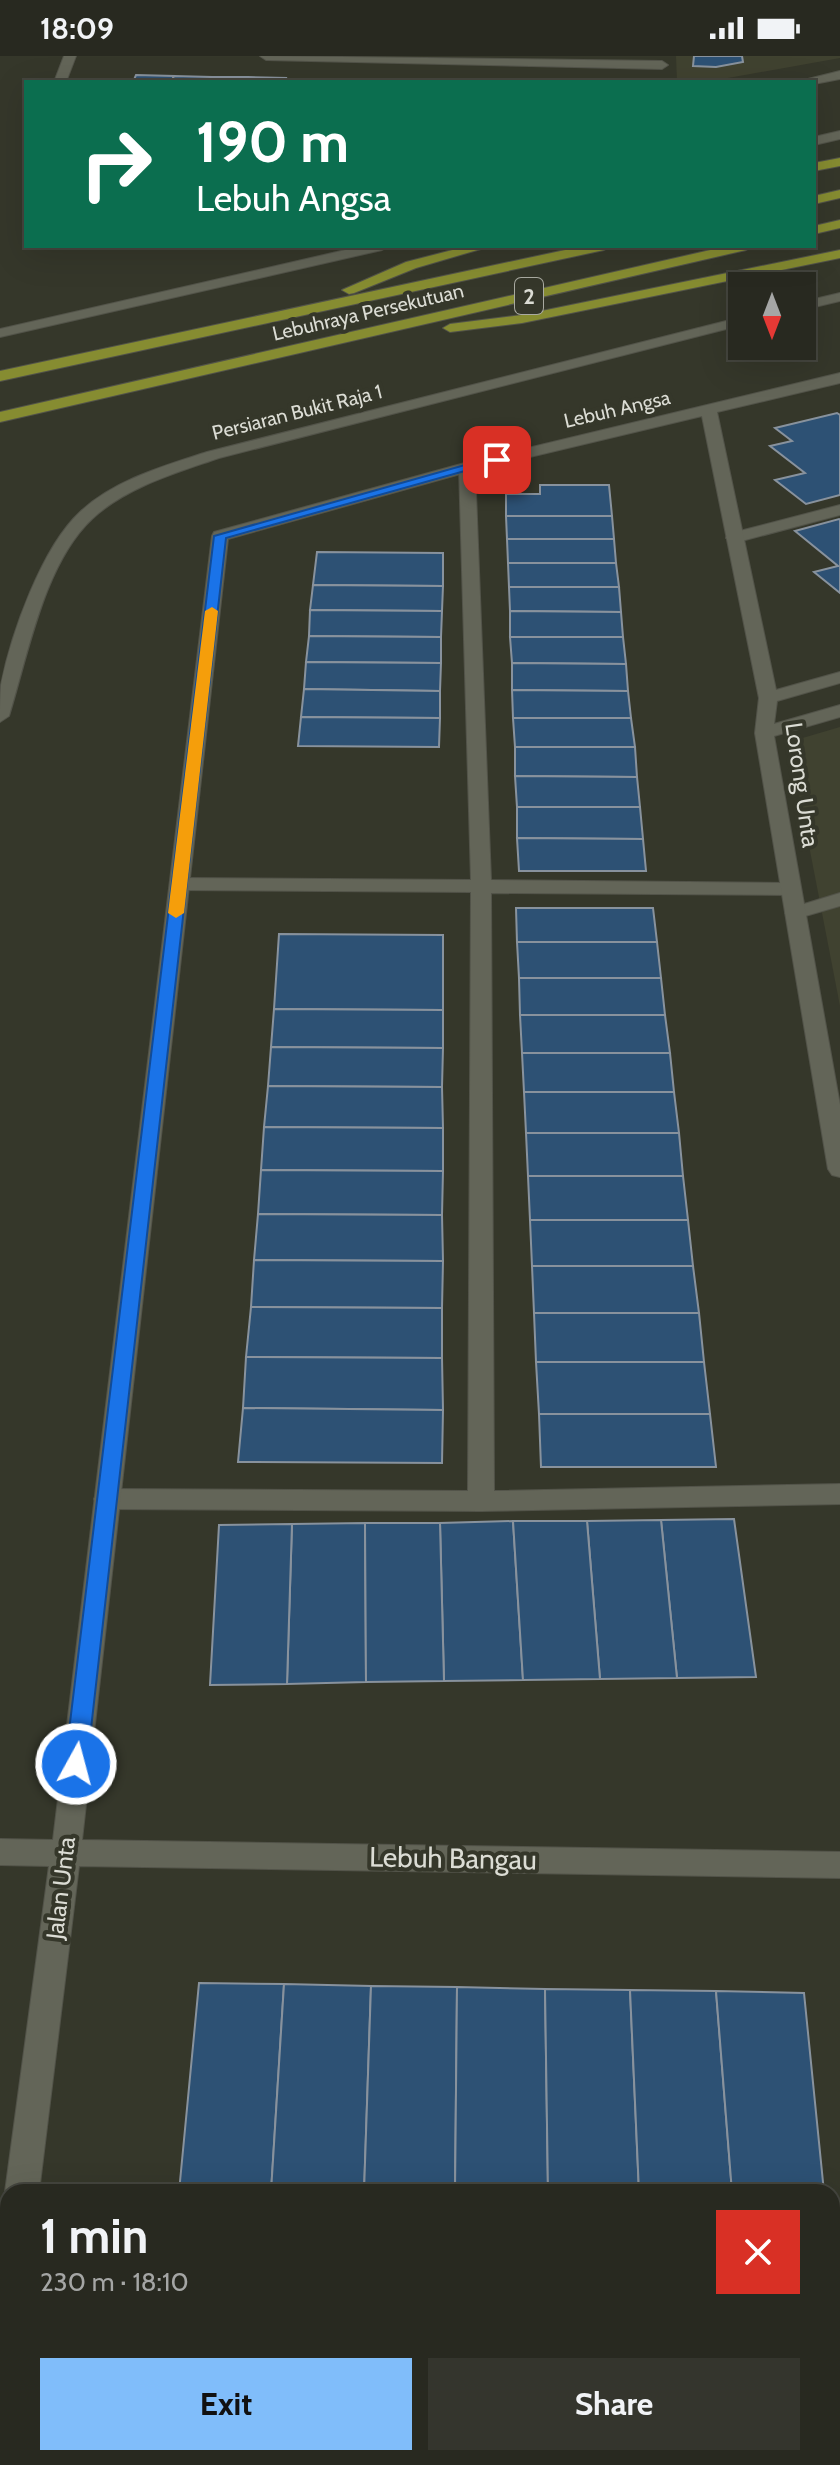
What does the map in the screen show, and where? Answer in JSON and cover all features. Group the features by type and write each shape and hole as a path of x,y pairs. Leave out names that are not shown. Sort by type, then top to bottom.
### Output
{"highway":[{"path":"816,167 840,162"},
{"path":"816,200 840,194"},
{"path":"816,230 840,224"},
{"path":"276,318 411,265 476,248"},
{"name":"Lebuhraya Persekutuan","path":"0,376 595,248"},
{"name":"Lebuhraya Persekutuan","path":"0,417 737,248"},
{"path":"312,345 522,319 840,254"}],"street":[{"path":"61,80 70,56"},
{"path":"266,56 662,60 663,80"},
{"path":"813,80 840,75"},
{"path":"816,141 840,135"},
{"path":"0,333 373,248"},
{"path":"816,303 840,297"},
{"name":"Persiaran Bukit Raja 1","path":"0,716 51,563 85,515 147,478 213,455 728,325"},
{"name":"Lebuh Angsa","path":"220,536 467,467 840,378"},
{"name":"Lorong Unta","path":"709,410 768,698 764,733 840,1169"},
{"path":"467,467 481,887 481,1501"},
{"path":"734,538 840,510"},
{"name":"Jalan Unta","path":"23,2184 66,1852 220,536"},
{"path":"768,698 840,677"},
{"path":"764,733 840,711"},
{"path":"180,884 791,889"},
{"path":"795,913 840,899"},
{"path":"107,1499 481,1501 840,1494"},
{"name":"Lebuh Bangau","path":"0,1852 840,1865"}],"shaded area":[{"path":"676,56 840,56 717,80 677,80"},
{"path":"840,727 840,1006 789,742"}],"building":[{"path":"694,56 742,56 743,62 716,67 693,66"},
{"path":"136,75 174,76 172,80 134,80"},
{"path":"174,76 211,77 210,80 172,80"},
{"path":"211,77 248,77 247,80 210,80"},
{"path":"248,77 286,78 286,80 247,80"},
{"path":"837,413 840,415 840,495 806,504 775,480 805,473 770,446 792,441 775,428"},
{"path":"540,485 609,485 612,516 506,516 506,494 540,494"},
{"path":"506,516 612,516 614,539 507,539"},
{"path":"839,519 840,593 814,572 838,566 795,531"},
{"path":"507,539 614,539 616,563 508,563"},
{"path":"317,552 443,553 443,586 313,585"},
{"path":"508,563 616,563 619,587 509,587"},
{"path":"313,585 443,586 442,611 310,610"},
{"path":"509,587 619,587 621,612 510,611"},
{"path":"310,610 442,611 441,637 309,636"},
{"path":"510,611 621,612 623,637 510,637"},
{"path":"309,636 441,637 441,663 306,662"},
{"path":"510,637 623,637 626,664 512,663"},
{"path":"306,662 441,663 440,691 304,689"},
{"path":"512,663 626,664 628,691 512,690"},
{"path":"304,689 440,691 440,718 301,717"},
{"path":"512,690 628,691 631,718 513,718"},
{"path":"301,717 440,718 439,747 298,746"},
{"path":"513,718 631,718 635,747 515,747"},
{"path":"515,747 635,747 637,777 515,776"},
{"path":"515,776 637,777 640,807 517,807"},
{"path":"517,807 640,807 643,839 517,838"},
{"path":"517,838 643,839 646,871 519,871"},
{"path":"516,908 653,908 657,942 517,942"},
{"path":"279,934 443,935 443,1010 274,1009"},
{"path":"517,942 657,942 661,978 519,978"},
{"path":"519,978 661,978 665,1015 520,1015"},
{"path":"274,1009 443,1010 443,1048 271,1047"},
{"path":"520,1015 665,1015 670,1053 522,1053"},
{"path":"271,1047 443,1048 442,1087 268,1086"},
{"path":"522,1053 670,1053 674,1092 524,1092"},
{"path":"268,1086 442,1087 443,1128 264,1127"},
{"path":"524,1092 674,1092 679,1133 526,1133"},
{"path":"264,1127 443,1128 443,1171 261,1170"},
{"path":"526,1133 679,1133 683,1176 528,1176"},
{"path":"261,1170 443,1171 442,1215 258,1214"},
{"path":"528,1176 683,1176 688,1220 530,1220"},
{"path":"258,1214 442,1215 443,1261 254,1260"},
{"path":"530,1220 688,1220 693,1266 532,1266"},
{"path":"254,1260 443,1261 442,1308 251,1307"},
{"path":"532,1266 693,1266 699,1313 534,1313"},
{"path":"251,1307 442,1308 442,1358 246,1357"},
{"path":"534,1313 699,1313 704,1362 536,1362"},
{"path":"246,1357 442,1358 443,1410 243,1408"},
{"path":"536,1362 704,1362 710,1414 539,1414"},
{"path":"243,1408 443,1410 442,1463 238,1462"},
{"path":"539,1414 710,1414 716,1467 541,1467"},
{"path":"734,1519 756,1677 677,1678 661,1520"},
{"path":"661,1520 677,1678 600,1679 587,1521"},
{"path":"513,1521 523,1680 444,1681 440,1523"},
{"path":"513,1521 587,1521 600,1679 523,1680"},
{"path":"365,1523 366,1682 287,1684 292,1524"},
{"path":"365,1523 440,1523 444,1681 366,1682"},
{"path":"292,1524 287,1684 210,1685 219,1525"},
{"path":"199,1983 284,1984 272,2184 180,2184"},
{"path":"284,1984 371,1986 364,2184 272,2184"},
{"path":"371,1986 457,1987 455,2184 364,2184"},
{"path":"457,1987 545,1989 548,2184 455,2184"},
{"path":"545,1989 630,1990 639,2184 548,2184"},
{"path":"630,1990 716,1991 731,2184 639,2184"},
{"path":"716,1991 804,1993 823,2184 731,2184"}],"slow traffic":[{"path":"176,913 212,611"}],"route":[{"path":"76,1764 220,536 497,460"}]}
